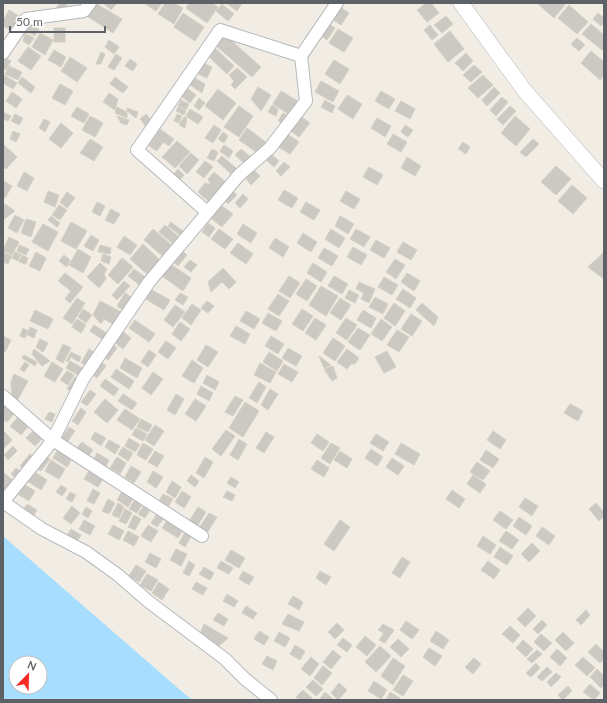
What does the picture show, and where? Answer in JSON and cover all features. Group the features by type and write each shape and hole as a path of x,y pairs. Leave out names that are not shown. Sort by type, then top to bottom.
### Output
{"street":[{"path":"3,53 26,20 84,11 90,3"},
{"path":"271,700 245,679 225,659 149,602 118,574 86,552 42,529 3,502 53,440 83,378 149,282 239,175 270,148 306,101 301,56 337,3"},
{"path":"461,3 524,90 604,181"},
{"path":"207,212 137,150 220,30 301,56"},
{"path":"3,396 53,440 202,536"}],"water":[{"path":"3,536 192,700 3,700"}],"building":[{"path":"60,3 64,3 73,10 68,17 56,8"},
{"path":"95,3 122,19 113,33 87,16"},
{"path":"103,3 117,3 111,10"},
{"path":"144,3 162,3 156,11"},
{"path":"165,3 174,3 183,8 174,24 158,14"},
{"path":"189,3 212,3 218,7 207,23 186,8"},
{"path":"226,3 242,3 237,11"},
{"path":"426,3 431,3 439,13 427,22 417,10"},
{"path":"537,3 562,3 565,5 554,18"},
{"path":"222,4 234,14 228,21 216,11"},
{"path":"569,5 588,22 577,34 558,18"},
{"path":"340,7 349,13 341,25 332,19"},
{"path":"9,10 22,18 14,32 3,26 3,21"},
{"path":"183,13 204,27 195,41 174,27"},
{"path":"598,13 604,18 604,23 601,26 593,19"},
{"path":"446,16 453,24 442,33 434,25"},
{"path":"326,22 335,28 327,40 318,34"},
{"path":"30,24 39,29 35,36 26,31"},
{"path":"591,24 604,35 604,48 602,50 582,34"},
{"path":"430,25 438,35 432,40 424,30"},
{"path":"54,28 65,28 65,42 54,42"},
{"path":"338,29 353,38 344,52 329,43"},
{"path":"450,31 464,49 448,62 434,44"},
{"path":"25,33 34,38 29,45 23,41"},
{"path":"40,33 53,40 45,55 32,47"},
{"path":"224,34 261,67 252,77 214,44"},
{"path":"577,38 585,45 579,51 571,44"},
{"path":"109,40 119,47 114,54 105,47"},
{"path":"28,47 41,56 31,70 18,61"},
{"path":"214,47 234,66 227,74 206,54"},
{"path":"54,50 66,57 61,67 48,60"},
{"path":"591,51 604,62 604,75 600,80 581,63"},
{"path":"101,52 105,54 101,64 96,64"},
{"path":"466,53 473,61 463,71 455,63"},
{"path":"116,54 122,58 114,70 108,67"},
{"path":"3,56 11,61 6,70 3,68"},
{"path":"70,57 87,68 77,82 61,71"},
{"path":"130,59 137,64 133,71 125,66"},
{"path":"334,60 349,69 340,84 325,74"},
{"path":"203,63 212,67 207,78 198,74"},
{"path":"474,65 482,72 471,82 463,75"},
{"path":"9,66 22,72 18,80 5,74"},
{"path":"237,68 247,77 235,89 231,85 234,81 229,75"},
{"path":"4,75 17,83 13,89 3,83"},
{"path":"483,75 493,85 478,98 468,88"},
{"path":"22,77 35,87 31,93 18,83"},
{"path":"115,77 128,87 123,93 110,84"},
{"path":"195,78 205,84 202,93 190,85"},
{"path":"321,81 339,91 333,102 315,92"},
{"path":"60,84 73,91 65,105 52,98"},
{"path":"258,87 271,95 261,111 251,99"},
{"path":"494,87 500,93 487,106 482,100"},
{"path":"187,88 196,95 190,103 181,96"},
{"path":"218,89 236,103 223,120 205,106"},
{"path":"281,91 299,102 290,115 273,104"},
{"path":"381,91 395,99 389,109 375,101"},
{"path":"12,92 22,99 16,108 6,101"},
{"path":"109,93 118,99 115,110 103,102"},
{"path":"347,95 362,104 353,119 338,109"},
{"path":"502,97 508,102 496,116 490,110"},
{"path":"199,98 205,103 199,110 194,106"},
{"path":"181,100 189,104 186,110 178,106"},
{"path":"325,100 335,106 332,113 321,107"},
{"path":"401,101 415,109 410,119 395,111"},
{"path":"272,105 278,109 276,116 268,112"},
{"path":"239,106 253,116 239,137 224,127"},
{"path":"510,106 516,111 503,125 497,119"},
{"path":"77,107 89,114 84,123 71,116"},
{"path":"117,107 127,112 127,118 115,113"},
{"path":"178,107 186,111 184,115 176,111"},
{"path":"127,108 138,112 136,118 127,111"},
{"path":"190,109 203,117 198,124 186,116"},
{"path":"3,112 11,116 8,121 3,119"},
{"path":"283,113 291,118 286,126 278,121"},
{"path":"15,114 23,118 19,125 11,121"},
{"path":"146,114 153,123 147,128 140,119"},
{"path":"177,114 182,116 179,123 174,121"},
{"path":"299,115 310,123 299,137 288,129"},
{"path":"90,116 103,123 95,137 82,130"},
{"path":"117,116 129,120 127,125 121,123"},
{"path":"515,116 530,129 516,146 501,133"},
{"path":"184,117 187,117 185,128 179,125"},
{"path":"377,118 391,126 385,137 371,128"},
{"path":"44,119 50,122 45,132 39,128"},
{"path":"61,123 73,133 61,148 49,139"},
{"path":"214,125 221,130 213,143 205,138"},
{"path":"405,125 413,130 408,137 401,132"},
{"path":"247,128 267,143 259,154 239,140"},
{"path":"160,129 174,139 169,146 163,142 157,151 149,146"},
{"path":"13,131 20,134 16,142 10,139"},
{"path":"223,132 228,136 224,143 218,139"},
{"path":"286,133 299,142 290,154 277,146"},
{"path":"393,134 407,142 401,152 387,144"},
{"path":"90,139 103,147 94,161 80,153"},
{"path":"533,139 539,144 526,157 520,152"},
{"path":"177,141 190,152 175,168 162,157"},
{"path":"463,142 470,147 466,154 458,149"},
{"path":"4,145 17,157 6,169 3,167"},
{"path":"224,145 233,151 229,158 220,151"},
{"path":"212,149 218,152 214,161 207,158"},
{"path":"241,149 252,158 246,165 235,155"},
{"path":"191,153 199,160 187,174 179,166"},
{"path":"270,153 279,161 274,167 264,158"},
{"path":"222,156 236,168 231,174 217,161"},
{"path":"407,157 421,166 415,176 401,168"},
{"path":"205,161 213,167 204,178 196,172"},
{"path":"284,162 290,167 281,176 276,171"},
{"path":"556,166 571,179 556,195 541,182"},
{"path":"369,167 383,175 377,185 363,177"},
{"path":"178,169 184,175 178,183 171,177"},
{"path":"254,170 260,176 251,185 246,179"},
{"path":"24,172 34,178 27,191 17,186"},
{"path":"214,172 228,184 211,204 198,192 205,183 211,185 208,179"},
{"path":"4,181 12,186 5,198 3,196"},
{"path":"572,185 587,198 573,214 558,201"},
{"path":"231,189 237,195 228,204 223,198"},
{"path":"284,190 298,198 292,208 278,200"},
{"path":"48,191 59,195 55,207 44,202"},
{"path":"346,191 360,199 354,209 340,201"},
{"path":"67,192 75,198 67,208 60,202"},
{"path":"243,194 248,199 240,208 235,203"},
{"path":"97,202 105,206 100,216 92,212"},
{"path":"306,202 320,210 314,220 300,212"},
{"path":"218,203 233,214 222,227 208,216"},
{"path":"5,204 15,211 3,220 3,206"},
{"path":"59,205 67,210 60,220 52,215"},
{"path":"111,209 120,214 114,224 105,220"},
{"path":"15,215 24,220 17,233 8,228"},
{"path":"51,216 60,223 57,227 48,220"},
{"path":"340,216 354,224 348,234 335,226"},
{"path":"26,219 36,222 31,237 21,233"},
{"path":"71,222 87,231 76,249 61,241"},
{"path":"171,222 184,232 181,236 168,226"},
{"path":"208,223 215,228 209,237 202,232"},
{"path":"43,224 58,232 48,251 32,242"},
{"path":"243,224 257,233 251,243 237,234"},
{"path":"165,225 179,237 173,244 159,232"},
{"path":"153,229 174,247 165,258 144,240"},
{"path":"219,229 233,239 225,249 211,239"},
{"path":"331,229 345,238 339,248 325,239"},
{"path":"356,229 370,237 364,247 350,239"},
{"path":"303,233 317,242 311,252 297,243"},
{"path":"91,235 99,240 93,251 84,246"},
{"path":"124,236 137,245 130,255 117,247"},
{"path":"9,237 19,242 12,255 3,250"},
{"path":"275,238 289,247 283,257 269,248"},
{"path":"376,240 390,248 384,258 370,250"},
{"path":"403,242 417,250 411,260 397,252"},
{"path":"238,243 253,254 246,264 230,253"},
{"path":"143,244 162,262 149,276 130,259"},
{"path":"19,245 29,249 26,255 17,251"},
{"path":"100,245 111,248 110,254 98,252"},
{"path":"353,247 367,255 361,265 347,257"},
{"path":"178,248 187,255 178,266 170,259"},
{"path":"324,248 338,256 332,266 318,258"},
{"path":"78,249 91,257 83,273 69,265"},
{"path":"3,252 12,256 8,264 3,262"},
{"path":"15,252 21,254 18,261 12,258"},
{"path":"36,252 46,258 40,271 29,266"},
{"path":"604,252 604,279 588,267"},
{"path":"103,254 111,257 109,264 101,261"},
{"path":"22,255 28,258 26,264 19,262"},
{"path":"64,255 70,260 67,267 59,261"},
{"path":"122,258 133,267 118,284 108,275"},
{"path":"395,259 405,265 396,279 386,272"},
{"path":"190,260 197,265 191,272 184,267"},
{"path":"100,263 107,269 104,274 106,279 99,288 87,277"},
{"path":"313,263 327,272 321,282 307,273"},
{"path":"170,264 191,278 183,291 162,276"},
{"path":"223,268 236,282 229,289 222,282 211,292 208,282"},
{"path":"134,269 148,279 142,287 128,276"},
{"path":"65,273 83,287 70,303 65,299 71,291 58,281"},
{"path":"407,273 420,281 414,291 401,282"},
{"path":"289,276 300,283 290,298 279,291"},
{"path":"334,276 348,284 342,294 328,286"},
{"path":"384,277 398,285 392,295 378,287"},
{"path":"306,279 317,286 307,301 296,294"},
{"path":"124,281 130,286 117,300 112,295"},
{"path":"359,282 375,289 369,303 361,299 364,293 356,289"},
{"path":"321,286 338,296 326,316 309,305"},
{"path":"150,289 170,300 164,310 144,298"},
{"path":"403,289 416,298 410,308 396,299"},
{"path":"349,290 359,295 355,303 345,298"},
{"path":"125,293 134,299 126,312 117,306"},
{"path":"180,293 188,297 183,305 175,300"},
{"path":"278,294 289,301 279,316 268,309"},
{"path":"375,297 388,304 383,314 369,307"},
{"path":"77,298 85,303 72,324 63,318"},
{"path":"340,298 351,305 341,320 330,313"},
{"path":"100,301 123,313 116,326 104,319 101,324 93,315"},
{"path":"207,301 214,306 208,313 201,308"},
{"path":"394,303 405,311 395,326 384,318"},
{"path":"422,303 438,317 434,326 416,310"},
{"path":"192,304 201,310 191,325 182,318"},
{"path":"175,305 185,312 173,327 164,320"},
{"path":"83,309 92,315 86,323 78,317"},
{"path":"302,309 313,316 303,331 292,324"},
{"path":"35,310 53,319 48,329 30,321"},
{"path":"363,310 376,318 371,328 357,320"},
{"path":"246,311 260,319 254,329 240,321"},
{"path":"268,313 282,321 276,331 262,323"},
{"path":"411,314 422,321 412,336 401,329"},
{"path":"315,318 326,325 316,340 305,333"},
{"path":"346,318 357,325 347,340 336,333"},
{"path":"77,319 86,325 81,333 72,327"},
{"path":"381,319 392,327 382,341 371,334"},
{"path":"135,320 155,334 149,342 129,328"},
{"path":"180,322 190,329 181,341 172,334"},
{"path":"94,325 108,334 103,340 90,331"},
{"path":"236,326 250,334 245,344 230,336"},
{"path":"30,327 37,330 34,338 27,335"},
{"path":"23,328 28,331 25,338 20,336"},
{"path":"358,328 370,335 360,350 348,342"},
{"path":"121,330 131,338 123,349 113,341"},
{"path":"397,330 409,337 399,352 387,345"},
{"path":"3,336 11,340 5,352 3,351"},
{"path":"271,336 284,344 278,354 265,346"},
{"path":"333,338 345,346 335,361 323,353"},
{"path":"40,339 48,343 43,352 36,347"},
{"path":"166,341 176,348 168,359 158,352"},
{"path":"111,343 117,348 108,360 102,356"},
{"path":"63,344 71,348 63,363 56,359"},
{"path":"206,345 218,352 208,367 197,360"},
{"path":"288,348 302,356 296,366 282,358"},
{"path":"34,349 50,361 42,366 32,354"},
{"path":"89,349 97,354 89,368 81,363"},
{"path":"347,349 359,358 355,364 351,364 347,369 337,362"},
{"path":"149,350 156,355 148,367 141,362"},
{"path":"387,351 396,367 384,373 375,357"},
{"path":"71,352 81,357 79,362 71,357 68,362 66,361"},
{"path":"269,352 283,361 277,371 263,362"},
{"path":"24,355 37,362 35,366 22,358"},
{"path":"319,356 331,365 324,368"},
{"path":"125,358 142,368 137,378 120,368"},
{"path":"192,360 203,368 194,383 182,376"},
{"path":"70,361 86,370 81,377 66,368"},
{"path":"100,361 106,366 97,378 91,374"},
{"path":"25,362 29,365 24,372 20,369"},
{"path":"52,362 63,369 55,382 44,376"},
{"path":"260,363 276,372 270,383 254,375"},
{"path":"284,364 298,372 292,382 278,374"},
{"path":"333,366 337,378 332,381 324,369"},
{"path":"116,369 134,381 129,389 111,377"},
{"path":"67,371 74,375 68,385 60,380"},
{"path":"153,372 163,379 151,395 142,388"},
{"path":"14,374 28,381 16,403 12,401 11,382"},
{"path":"207,375 219,382 215,390 203,383"},
{"path":"75,377 84,382 76,394 67,389"},
{"path":"105,379 119,389 114,396 100,386"},
{"path":"259,382 266,387 257,403 249,398"},
{"path":"201,386 213,393 209,401 197,394"},
{"path":"270,389 278,394 268,410 261,405"},
{"path":"90,390 96,394 87,406 81,402"},
{"path":"123,394 137,403 132,410 118,401"},
{"path":"176,394 184,399 175,415 167,410"},
{"path":"235,396 243,400 233,416 225,412"},
{"path":"3,398 17,410 7,422 3,419"},
{"path":"105,399 118,410 107,423 94,412"},
{"path":"195,399 206,406 196,421 185,414"},
{"path":"245,402 259,411 243,437 229,428"},
{"path":"570,404 583,411 578,421 564,413"},
{"path":"81,408 86,412 78,425 72,421"},
{"path":"125,409 140,419 132,430 117,420"},
{"path":"49,412 55,414 52,422 45,419"},
{"path":"21,414 31,423 21,435 10,426"},
{"path":"141,419 152,425 148,432 137,427"},
{"path":"155,425 164,431 154,446 145,440"},
{"path":"69,427 75,431 66,444 60,440"},
{"path":"36,428 45,436 35,446 26,438"},
{"path":"136,428 147,434 143,441 132,435"},
{"path":"3,430 12,440 3,449"},
{"path":"226,430 235,436 221,456 212,449"},
{"path":"493,431 506,440 500,449 487,440"},
{"path":"95,432 106,438 101,446 91,439"},
{"path":"266,432 274,437 264,453 256,448"},
{"path":"317,434 329,442 323,451 311,443"},
{"path":"376,434 389,442 383,451 370,443"},
{"path":"129,438 140,445 135,452 125,446"},
{"path":"239,439 247,444 238,460 230,455"},
{"path":"109,440 120,446 115,454 105,447"},
{"path":"82,442 93,450 87,458 76,449"},
{"path":"143,443 153,449 146,460 137,455"},
{"path":"331,443 340,448 330,464 321,458"},
{"path":"401,443 420,454 414,465 395,454"},
{"path":"13,446 17,451 8,460 4,455"},
{"path":"123,447 133,453 128,461 118,454"},
{"path":"59,448 73,457 67,467 53,458"},
{"path":"371,449 383,457 377,466 365,458"},
{"path":"486,450 499,459 493,468 480,460"},
{"path":"155,451 164,456 157,467 148,462"},
{"path":"340,451 352,459 347,468 334,460"},
{"path":"97,453 109,460 105,468 93,461"},
{"path":"30,454 36,459 26,471 20,466"},
{"path":"44,454 50,459 41,471 35,467"},
{"path":"117,457 126,463 120,474 110,468"},
{"path":"205,457 213,462 204,478 196,473"},
{"path":"392,458 404,466 398,475 386,467"},
{"path":"51,460 65,469 59,479 45,471"},
{"path":"317,460 329,468 324,477 311,469"},
{"path":"477,462 490,471 483,480 470,472"},
{"path":"131,466 141,472 134,483 125,477"},
{"path":"16,468 24,474 19,480 11,474"},
{"path":"90,469 104,477 98,487 84,479"},
{"path":"33,471 47,480 41,490 27,481"},
{"path":"153,471 163,477 156,488 147,482"},
{"path":"3,472 16,483 6,494 3,492"},
{"path":"191,475 199,481 195,487 187,481"},
{"path":"473,475 486,484 480,493 467,484"},
{"path":"231,477 239,482 235,488 227,483"},
{"path":"172,481 181,487 175,498 166,492"},
{"path":"22,483 35,491 29,501 16,493"},
{"path":"61,485 67,489 62,496 56,492"},
{"path":"124,488 135,495 128,507 117,500"},
{"path":"93,489 100,493 94,504 87,501"},
{"path":"452,490 465,499 459,508 446,499"},
{"path":"182,491 191,497 184,508 175,502"},
{"path":"227,491 235,495 232,501 223,497"},
{"path":"70,492 76,495 72,502 66,499"},
{"path":"163,494 173,499 166,510 157,505"},
{"path":"137,496 144,501 137,513 129,509"},
{"path":"525,498 538,506 532,516 519,507"},
{"path":"108,499 115,503 109,514 102,511"},
{"path":"118,503 124,507 119,518 112,515"},
{"path":"146,503 152,507 145,518 138,514"},
{"path":"596,503 604,512 604,516 599,521 589,509"},
{"path":"27,504 37,510 32,518 22,512"},
{"path":"72,506 80,513 71,524 63,518"},
{"path":"86,507 92,511 88,518 82,514"},
{"path":"198,507 206,512 196,528 188,523"},
{"path":"125,509 132,513 126,524 119,521"},
{"path":"500,511 513,520 506,529 493,520"},
{"path":"158,512 165,517 157,527 151,523"},
{"path":"209,513 217,517 207,533 199,528"},
{"path":"134,515 141,519 135,530 128,527"},
{"path":"519,517 532,526 526,535 513,526"},
{"path":"168,519 184,528 178,538 162,528"},
{"path":"84,520 95,526 90,535 79,529"},
{"path":"340,520 350,527 334,551 324,544"},
{"path":"113,525 124,531 119,540 108,534"},
{"path":"148,525 158,531 151,542 141,536"},
{"path":"542,527 555,536 549,545 536,536"},
{"path":"71,529 81,535 76,543 66,537"},
{"path":"128,531 139,537 134,546 123,540"},
{"path":"506,531 519,540 512,549 499,541"},
{"path":"185,532 192,535 185,547 179,543"},
{"path":"483,536 496,545 490,554 477,546"},
{"path":"532,543 540,551 529,562 521,554"},
{"path":"500,547 513,556 507,565 494,557"},
{"path":"176,549 187,554 181,566 170,560"},
{"path":"231,550 245,558 239,568 225,560"},
{"path":"150,553 161,559 156,568 145,562"},
{"path":"402,557 410,562 400,578 392,573"},
{"path":"189,561 195,565 189,576 183,573"},
{"path":"221,561 233,568 229,574 217,568"},
{"path":"488,561 500,570 494,579 481,570"},
{"path":"136,565 146,571 139,582 129,576"},
{"path":"204,567 214,573 210,580 199,574"},
{"path":"243,571 254,577 249,585 239,579"},
{"path":"320,571 331,577 326,585 316,578"},
{"path":"147,574 158,580 151,591 140,585"},
{"path":"159,582 169,589 162,600 152,593"},
{"path":"196,582 207,588 203,595 192,589"},
{"path":"227,594 238,601 234,607 223,601"},
{"path":"293,596 303,602 299,610 288,604"},
{"path":"246,606 257,613 253,619 242,613"},
{"path":"528,608 536,616 525,627 517,619"},
{"path":"586,610 590,615 581,625 576,620"},
{"path":"218,613 228,619 224,626 213,620"},
{"path":"288,614 304,622 299,631 282,624"},
{"path":"542,620 547,625 538,634 533,629"},
{"path":"406,621 419,630 412,639 400,630"},
{"path":"337,623 344,630 335,639 328,632"},
{"path":"204,624 228,638 219,646 200,634"},
{"path":"383,624 394,630 385,643 379,640 384,633 378,630"},
{"path":"510,626 520,635 513,643 502,634"},
{"path":"259,631 269,637 264,645 254,639"},
{"path":"436,631 449,640 443,649 430,641"},
{"path":"279,632 290,638 285,647 274,641"},
{"path":"563,632 574,643 566,651 555,640"},
{"path":"541,634 552,643 544,651 534,642"},
{"path":"365,636 376,645 367,656 356,647"},
{"path":"343,638 352,645 347,652 337,645"},
{"path":"398,639 409,649 401,657 390,647"},
{"path":"523,640 533,649 526,657 516,648"},
{"path":"596,644 604,652 604,659 600,663 588,652"},
{"path":"295,645 305,651 300,660 290,654"},
{"path":"380,646 391,656 376,672 365,662"},
{"path":"429,648 442,656 435,666 423,657"},
{"path":"557,649 567,658 560,666 550,657"},
{"path":"333,650 341,657 331,669 323,662"},
{"path":"537,650 542,654 532,663 527,659"},
{"path":"267,656 277,661 273,670 262,664"},
{"path":"311,657 319,664 310,676 301,669"},
{"path":"583,657 595,668 587,676 575,665"},
{"path":"393,658 405,666 393,685 381,676"},
{"path":"474,658 481,664 473,674 465,667"},
{"path":"536,663 540,668 531,677 526,673"},
{"path":"323,666 332,673 322,685 314,678"},
{"path":"547,667 552,672 542,681 537,677"},
{"path":"597,669 604,676 604,685 601,688 590,677"},
{"path":"556,673 561,677 551,687 547,682"},
{"path":"403,675 413,681 403,696 393,690"},
{"path":"313,680 323,689 316,696 306,687"},
{"path":"374,681 387,690 381,699 368,691"},
{"path":"339,683 347,690 338,700 331,693"},
{"path":"590,684 600,693 594,700 583,692"},
{"path":"568,686 572,691 563,700 558,695"},
{"path":"303,690 312,698 311,700 299,700 296,697"},
{"path":"325,692 334,700 319,700"},
{"path":"390,692 400,698 399,700 386,700"}]}
